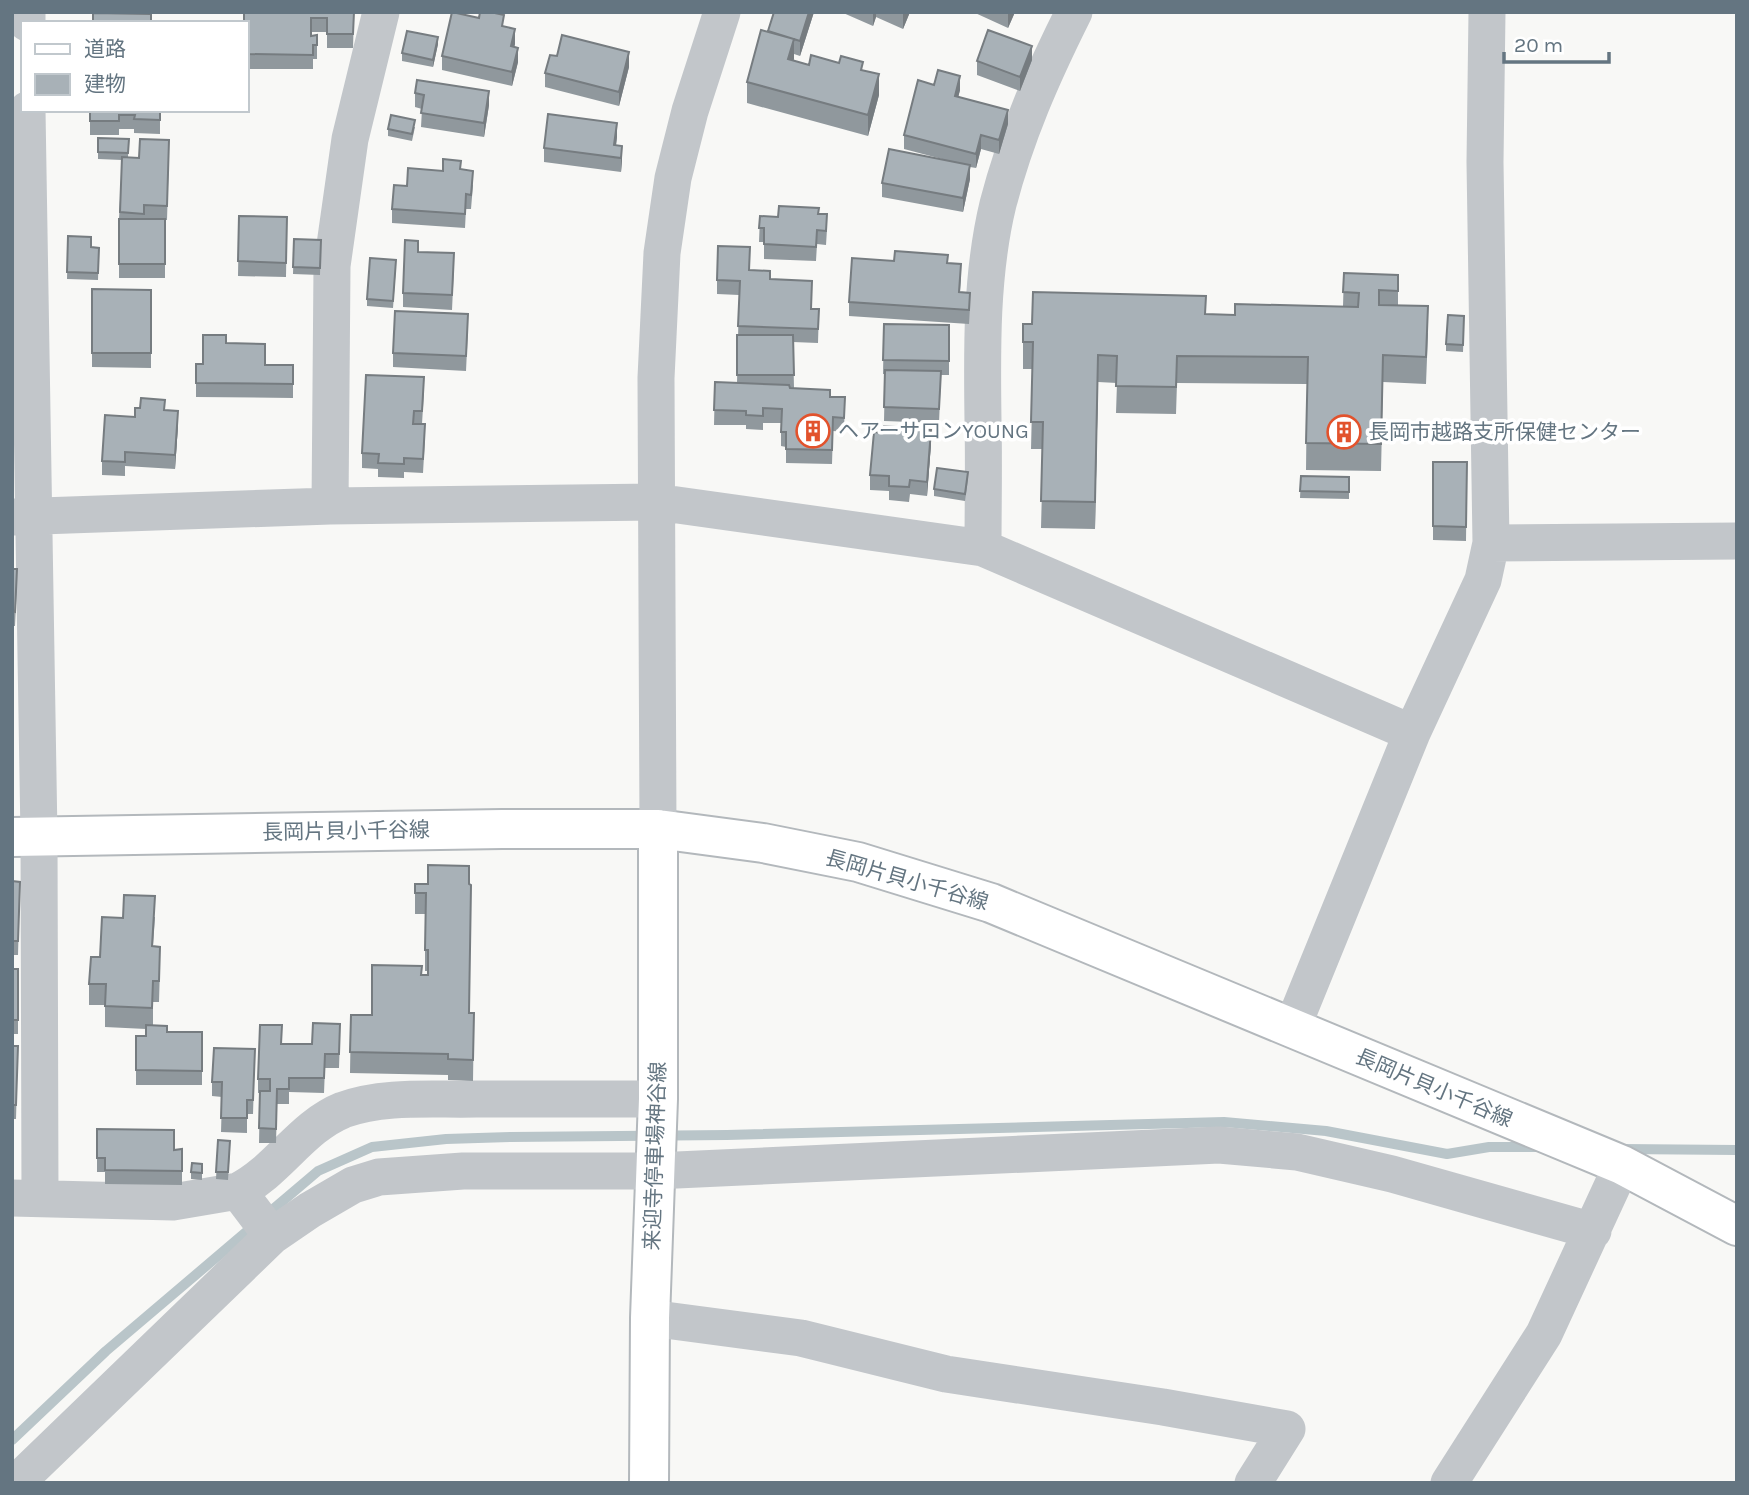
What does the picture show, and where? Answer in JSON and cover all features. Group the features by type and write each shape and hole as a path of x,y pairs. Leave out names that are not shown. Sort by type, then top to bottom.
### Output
{"main road":[{"name":"長岡片貝小千谷線","path":"26,837 488,829 659,829 763,843 858,862 978,899 1292,1028 1622,1165 1737,1226"},
{"name":"来迎寺停車場神谷線","path":"649,1483 650,1318 658,1099 659,829"}],"street":[{"path":"330,506 332,266 350,139 381,12"},
{"path":"659,829 656,378 662,253 673,178 722,12"},
{"path":"983,548 982,343 988,270 998,206 1020,132 1041,76 1074,12"},
{"path":"1292,1028 1412,733 1483,580 1491,543 1485,162 1487,12"},
{"path":"27,112 20,215 26,837 26,1198 173,1202 238,1191 254,1183 321,1121 344,1110 374,1102 658,1099"},
{"path":"22,517 330,506 656,502 983,548 1412,733"},
{"path":"1491,543 1737,541"},
{"path":"16,1483 272,1236 352,1185 379,1177 463,1171 654,1171 1219,1145 1297,1152 1392,1174 1593,1231"},
{"path":"1449,1483 1544,1334 1622,1165"},
{"path":"238,1191 272,1236"},
{"path":"650,1318 801,1338 946,1374 1287,1429 1253,1483"}],"building":[{"path":"244,12 354,12 353,34 327,34 327,18 311,18 311,36 317,35 313,55 248,54 248,21 244,21"},
{"path":"452,12 479,18 480,12 504,15 502,26 515,29 511,46 518,48 512,72 442,56"},
{"path":"774,12 809,12 800,41 768,31"},
{"path":"93,13 151,14 151,21 93,21"},
{"path":"761,30 794,39 788,59 809,65 811,55 839,63 841,56 863,62 861,70 879,74 868,115 747,82"},
{"path":"988,30 1032,46 1020,77 977,61"},
{"path":"407,31 438,37 433,60 402,53"},
{"path":"562,35 629,52 619,92 545,73 550,55 557,56"},
{"path":"938,70 960,76 955,96 1008,110 999,140 981,135 976,154 904,135 918,80 934,85"},
{"path":"417,80 489,91 484,123 421,113 424,95 415,93"},
{"path":"90,112 160,112 160,120 134,119 135,115 119,115 119,121 90,121"},
{"path":"548,114 617,123 614,145 622,146 621,158 544,148"},
{"path":"391,115 415,120 412,134 388,129"},
{"path":"98,138 129,139 128,153 98,152"},
{"path":"140,139 169,140 167,206 144,205 144,214 120,212 122,157 139,158"},
{"path":"889,149 970,165 963,198 882,183"},
{"path":"443,159 461,161 460,169 473,171 471,195 466,194 465,214 392,209 394,185 407,186 408,168 443,171"},
{"path":"779,206 819,208 818,214 827,214 826,231 817,230 816,247 764,244 764,228 759,228 760,216 778,217"},
{"path":"239,216 287,217 286,263 238,261"},
{"path":"119,219 165,219 165,264 119,264"},
{"path":"68,236 91,237 91,247 99,248 98,273 67,272"},
{"path":"294,239 321,240 320,268 293,267"},
{"path":"405,240 418,241 418,252 454,253 452,295 403,293"},
{"path":"718,246 750,247 749,270 770,271 770,279 812,281 811,309 819,309 818,329 738,326 740,281 717,280"},
{"path":"895,251 948,255 947,263 961,264 959,292 970,293 969,310 849,302 852,258 894,261"},
{"path":"370,258 396,260 393,301 367,299"},
{"name":"長岡市越路支所保健センター","path":"1344,273 1398,275 1398,291 1379,290 1379,305 1428,306 1426,357 1383,355 1381,444 1306,443 1308,357 1177,356 1176,387 1116,386 1117,356 1098,355 1095,502 1041,501 1043,422 1031,422 1033,342 1023,342 1023,324 1032,324 1033,292 1206,296 1205,314 1235,315 1235,304 1358,307 1359,293 1343,292"},
{"path":"92,289 151,290 151,353 92,353"},
{"path":"395,311 468,314 466,356 393,353"},
{"path":"1448,315 1464,316 1463,345 1446,344"},
{"path":"884,324 949,325 949,361 883,360"},
{"path":"203,335 226,335 226,343 265,344 265,365 293,365 293,384 196,383 196,364 203,364"},
{"path":"737,335 793,335 794,375 737,375"},
{"path":"885,370 941,371 939,409 884,407"},
{"path":"366,375 424,377 422,411 414,411 413,424 425,424 423,459 404,458 404,464 378,463 379,454 362,453"},
{"name":"ヘアーサロンYOUNG","path":"715,382 789,385 790,388 830,390 830,397 845,397 844,418 833,417 832,450 786,449 786,432 781,432 782,409 763,408 763,416 746,415 746,411 714,410"},
{"path":"141,398 165,400 164,410 178,411 175,455 125,452 125,462 102,461 105,415 135,417 135,408 140,408"},
{"path":"884,426 931,430 927,482 910,480 909,487 889,486 889,476 870,475 874,432 883,433"},
{"path":"1433,462 1467,462 1466,527 1433,526"},
{"path":"937,468 968,472 965,494 934,489"},
{"path":"1301,476 1349,477 1349,492 1300,491"},
{"path":"12,569 17,569 15,612 12,611"},
{"path":"428,865 469,866 469,1013 474,1013 473,1060 448,1059 448,1054 350,1052 351,1015 372,1015 372,965 422,966 421,975 428,975 428,950 425,950 426,893 415,893 415,884 428,884"},
{"path":"12,881 20,882 18,941 12,941"},
{"path":"124,895 155,896 152,946 160,947 159,981 153,981 152,1008 105,1006 106,984 89,984 91,957 100,957 102,917 123,918"},
{"path":"12,969 18,969 18,1020 12,1020"},
{"path":"313,1023 340,1024 339,1054 325,1054 324,1078 289,1078 289,1089 277,1089 276,1129 259,1128 260,1091 270,1091 270,1079 258,1079 260,1025 282,1025 281,1044 312,1044"},
{"path":"146,1025 167,1026 167,1032 202,1032 202,1071 136,1070 136,1036 146,1036"},
{"path":"12,1046 18,1046 16,1105 12,1105"},
{"path":"214,1048 255,1049 253,1100 247,1100 247,1118 221,1118 222,1082 212,1082"},
{"path":"97,1129 174,1130 174,1150 182,1149 182,1171 105,1170 105,1158 97,1158"},
{"path":"218,1140 230,1141 228,1172 216,1172"},
{"path":"192,1163 202,1164 202,1173 191,1172"}],"waterway":[{"path":"12,1440 106,1351 318,1171 372,1147 446,1139 511,1137 727,1135 1224,1122 1326,1131 1447,1154 1489,1147 1541,1147"},
{"path":"1621,1149 1737,1150"}],"place":[{"name":"ヘアーサロンYOUNG","path":"813,431"},
{"name":"長岡市越路支所保健センター","path":"1344,432"}]}
